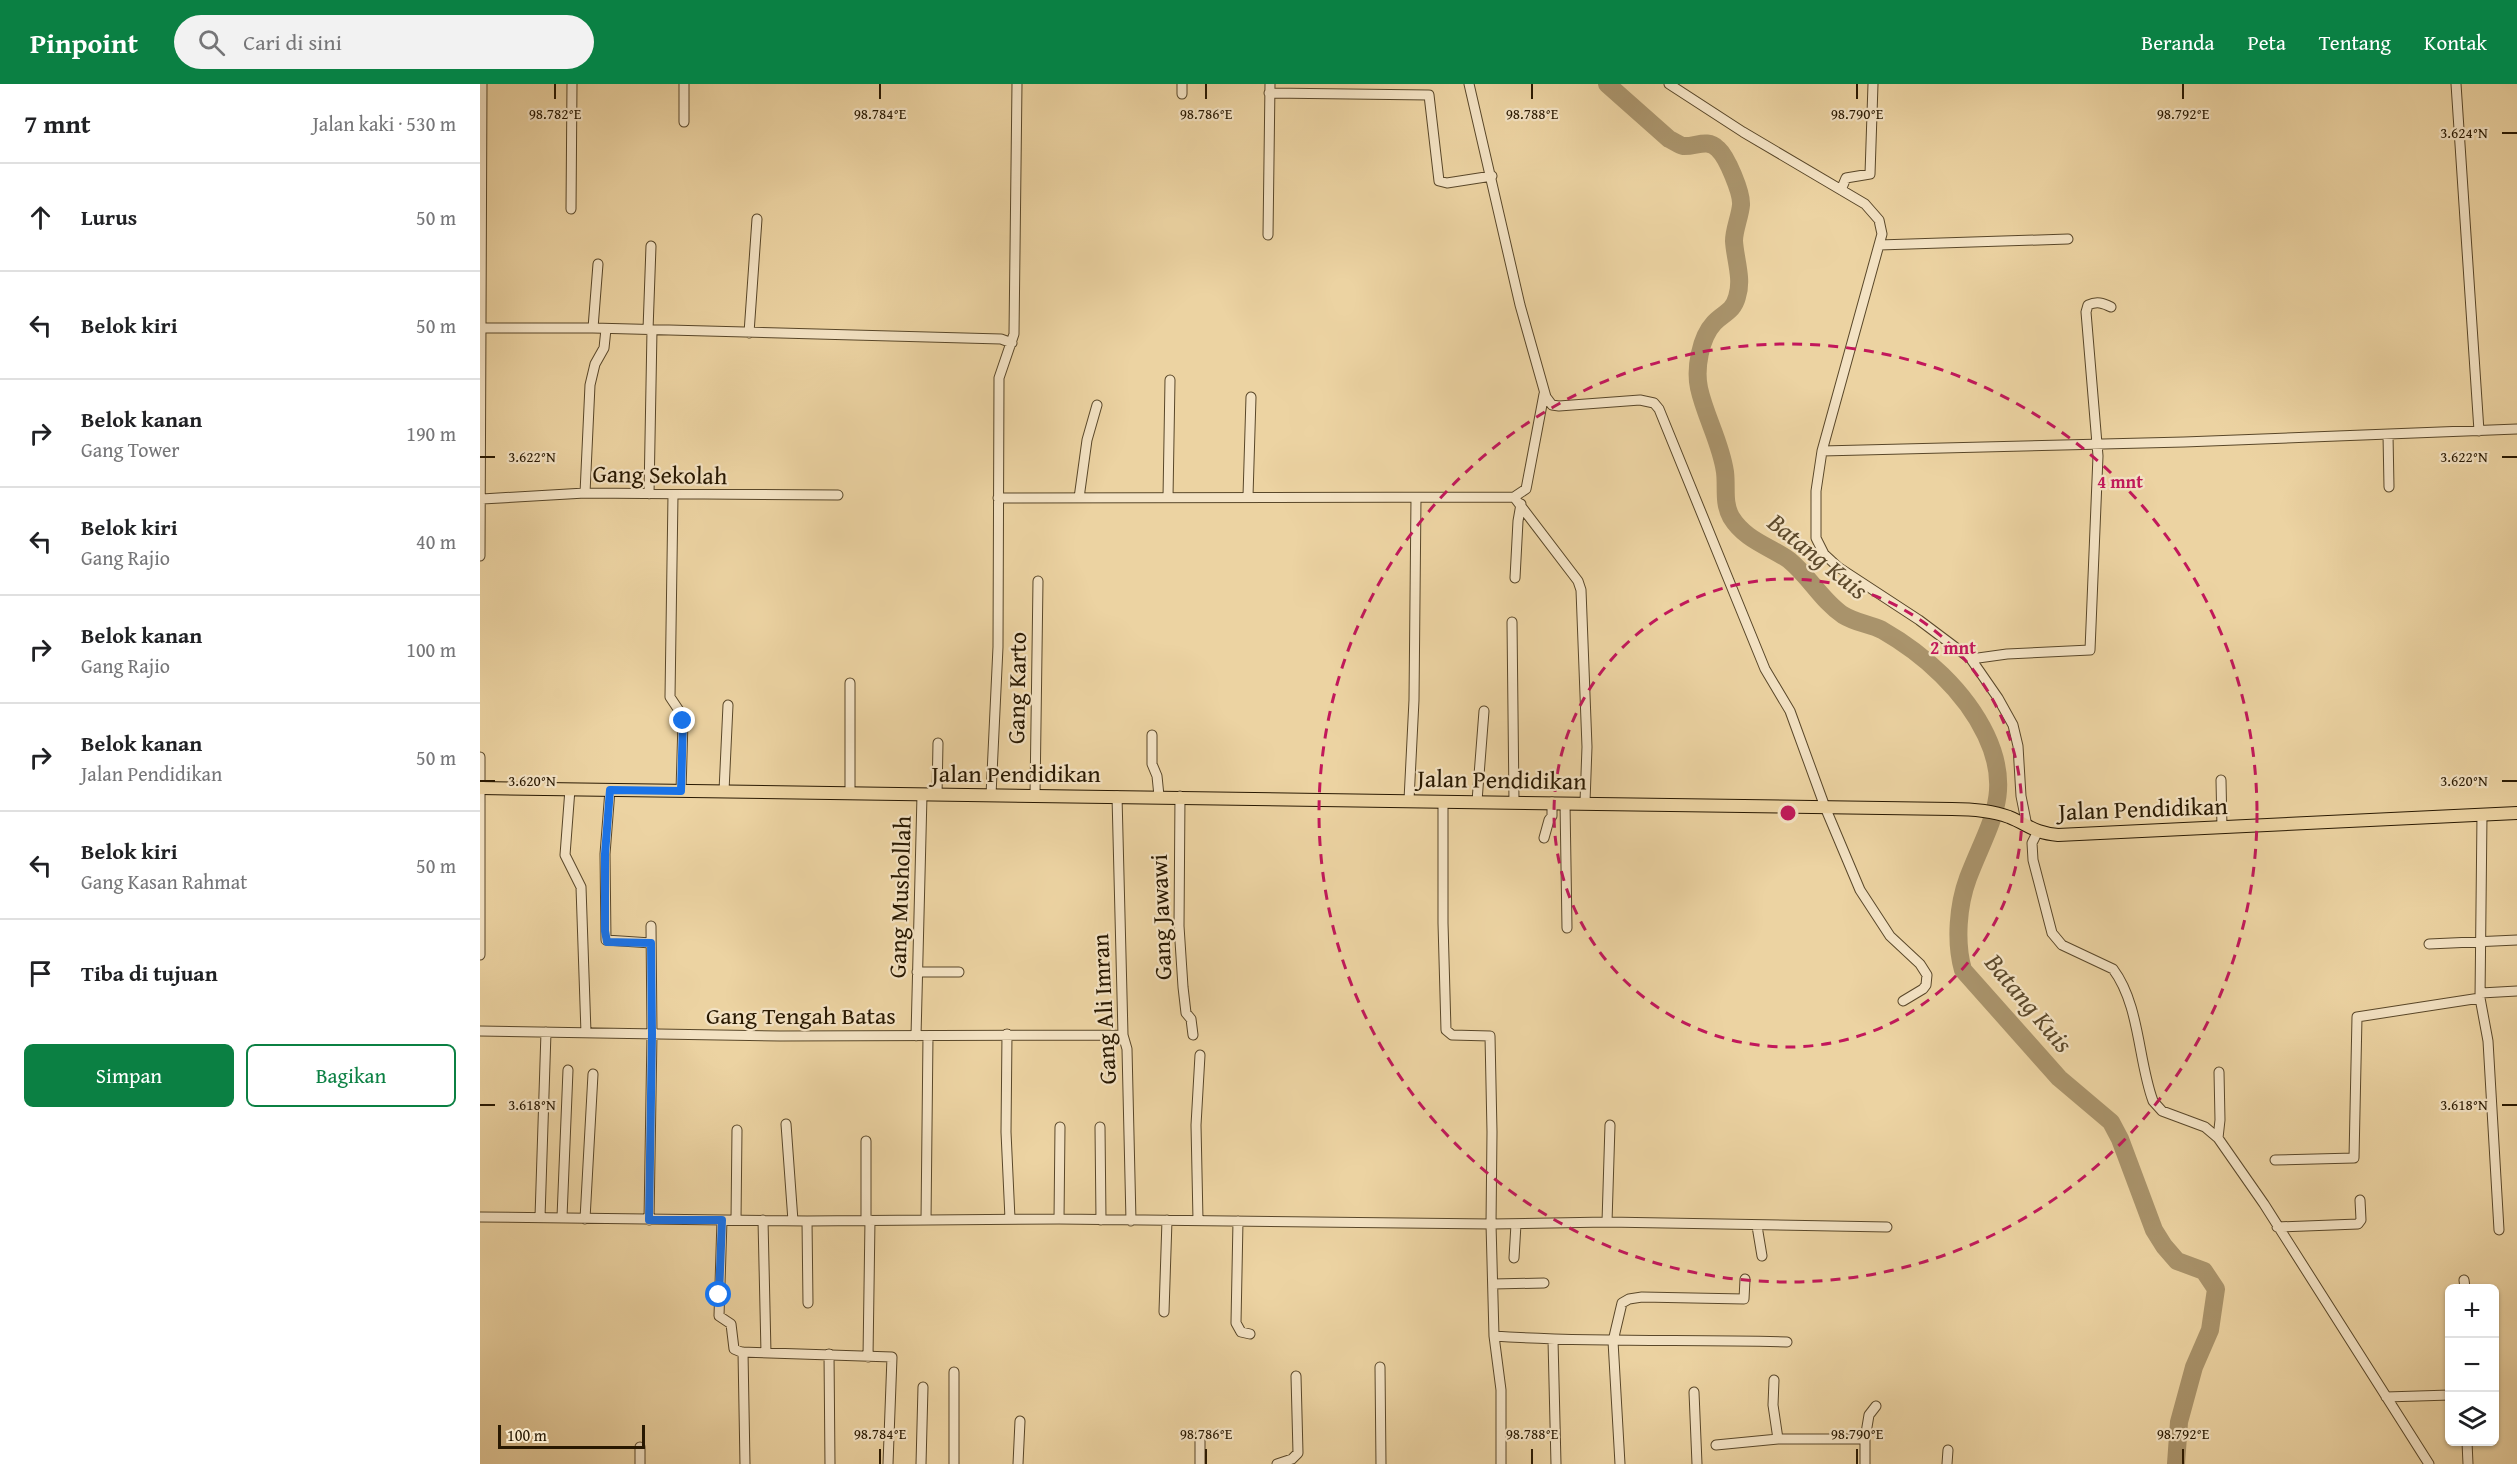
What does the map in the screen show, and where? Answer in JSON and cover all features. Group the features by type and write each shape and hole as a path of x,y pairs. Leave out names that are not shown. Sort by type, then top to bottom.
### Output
{"main road":[{"name":"Jalan Pendidikan","path":"480,788 1552,802 1566,807 1585,802 1983,810 2008,817 2032,829 2058,834 2517,813"}],"street":[{"path":"480,556 482,84"},
{"path":"571,209 572,84"},
{"path":"684,84 684,122"},
{"path":"991,795 998,646 999,378 1012,343 1017,84"},
{"path":"1469,84 1520,305 1544,392 1552,405 1640,400 1654,403 1659,409 1765,669 1790,711 1825,807 1867,903 1890,936 1920,964 1926,975 1926,985 1923,989 1903,1001"},
{"path":"1669,84 1743,132 1865,204 1880,220 1882,227 1879,245 1822,452 1816,491 1814,520 1816,538 1824,554 1860,583 1919,620 1971,659 1998,698 2013,725 2018,746 2021,796 2032,829 2033,860 2052,933 2062,945 2113,969 2118,975 2127,995 2153,1101 2162,1111 2205,1127 2218,1138 2429,1464"},
{"path":"1841,190 1847,177 1870,174 1873,84"},
{"path":"2456,84 2479,431"},
{"path":"1268,235 1270,88 1430,95 1439,182 1492,176"},
{"path":"749,333 757,219"},
{"path":"1879,245 2068,239"},
{"path":"649,494 651,246"},
{"path":"593,328 598,264"},
{"path":"1971,659 2007,654 2090,651 2095,561 2097,445 2087,307 2097,302 2111,307"},
{"path":"482,328 593,328 1001,339 1012,343"},
{"path":"585,493 590,385 595,364 604,348 606,329"},
{"path":"1168,497 1170,380"},
{"path":"1515,578 1520,496 1544,392"},
{"path":"1248,496 1251,397"},
{"path":"1079,498 1087,440 1097,405"},
{"path":"1822,452 2097,445 2517,429"},
{"path":"2388,435 2389,487"},
{"name":"Gang Sekolah","path":"482,499 585,493 838,495"},
{"path":"673,495 670,697 680,711 683,721 681,791"},
{"path":"998,498 1520,496"},
{"path":"1520,496 1578,581 1581,590 1587,747 1585,802"},
{"path":"1409,800 1414,700 1416,498"},
{"name":"Gang Karto","path":"1035,795 1038,581"},
{"path":"1512,622 1514,802"},
{"path":"850,683 850,793"},
{"path":"724,791 728,705"},
{"path":"1477,801 1484,711"},
{"path":"1152,735 1152,764 1157,777 1159,796"},
{"path":"937,795 938,743"},
{"path":"480,757 480,955"},
{"path":"2221,780 2222,828"},
{"path":"570,789 566,855 581,888 586,1033"},
{"path":"610,790 605,854 606,940 651,943"},
{"name":"Gang Mushollah","path":"916,1036 922,795"},
{"name":"Gang Ali Imran","path":"1117,796 1123,1035 1127,1049 1131,1221"},
{"name":"Gang Jawawi","path":"1180,796 1179,926 1186,1013 1191,1019 1193,1035"},
{"path":"1443,801 1446,1030 1452,1035 1490,1036 1491,1224 1494,1336 1501,1390 1500,1464"},
{"path":"1552,802 1552,816"},
{"path":"1544,838 1549,820 1566,807"},
{"path":"1566,807 1567,928"},
{"path":"2482,815 2480,995 2488,1041 2499,1230"},
{"path":"649,1220 651,926"},
{"path":"2429,944 2517,940"},
{"path":"917,972 959,972"},
{"path":"2275,1160 2354,1158 2357,1017 2480,995 2517,991"},
{"name":"Gang Tengah Batas","path":"480,1031 916,1036 1123,1035"},
{"path":"540,1217 546,1032"},
{"path":"1007,1034 1006,1132 1010,1219"},
{"path":"926,1220 928,1036"},
{"path":"1198,1220 1196,1125 1200,1054"},
{"path":"562,1217 568,1070"},
{"path":"2218,1138 2219,1072"},
{"path":"585,1219 593,1074"},
{"path":"786,1124 793,1221"},
{"path":"1607,1222 1610,1125"},
{"path":"1059,1219 1060,1127"},
{"path":"1100,1127 1101,1220"},
{"path":"736,1220 737,1130"},
{"path":"866,1141 868,1357"},
{"path":"2277,1227 2358,1224 2361,1220 2360,1200"},
{"path":"480,1217 793,1221 1059,1219 1491,1224 1607,1222 1887,1227"},
{"path":"722,1220 719,1316 731,1325 734,1350 892,1357 888,1459"},
{"path":"763,1220 766,1353"},
{"path":"807,1221 808,1304"},
{"path":"1164,1312 1167,1221"},
{"path":"1238,1221 1236,1323 1241,1332 1250,1334"},
{"path":"1514,1258 1516,1224"},
{"path":"1757,1226 1762,1256"},
{"path":"1620,1464 1613,1341 1619,1307 1624,1301 1642,1297 1743,1299 1745,1279"},
{"path":"1493,1284 1544,1283"},
{"path":"1494,1336 1553,1340 1787,1342"},
{"path":"1553,1340 1556,1464"},
{"path":"743,1352 745,1464"},
{"path":"829,1354 830,1464"},
{"path":"1380,1367 1381,1464"},
{"path":"954,1372 954,1464"},
{"path":"1277,1464 1292,1459 1298,1453 1296,1376"},
{"path":"1774,1380 1773,1405 1778,1439"},
{"path":"921,1464 923,1387"},
{"path":"1694,1392 1697,1464"},
{"path":"2386,1397 2445,1395"},
{"path":"1865,1464 1865,1439 1869,1415 1876,1406"},
{"path":"1018,1464 1020,1421"},
{"path":"1200,1435 1200,1464"},
{"path":"1716,1445 1778,1439 1865,1439"},
{"path":"2467,1446 2468,1464"},
{"path":"640,1447 640,1464"},
{"path":"1947,1464 1948,1450"}],"waterway":[{"name":"Batang Kuis","path":"1607,84 1669,139 1679,145 1706,143 1718,149 1737,184 1741,205 1734,241 1739,290 1733,306 1709,329 1702,345 1698,372 1699,388 1723,461 1726,500 1731,517 1750,537 1789,560 1843,615 1882,630 1913,650 1942,675 1967,703 1986,735 1994,756 1998,775 1998,792 1990,825 1968,878 1962,900 1958,936 1963,970 2059,1078 2111,1122 2120,1139 2154,1230 2164,1246 2177,1261 2204,1271 2216,1289 2210,1330 2194,1367 2179,1422 2176,1464"}],"route":[{"path":"683,721 681,791 610,790 605,854 605,931 607,942 651,943 649,1220 722,1220 719,1295"}]}
